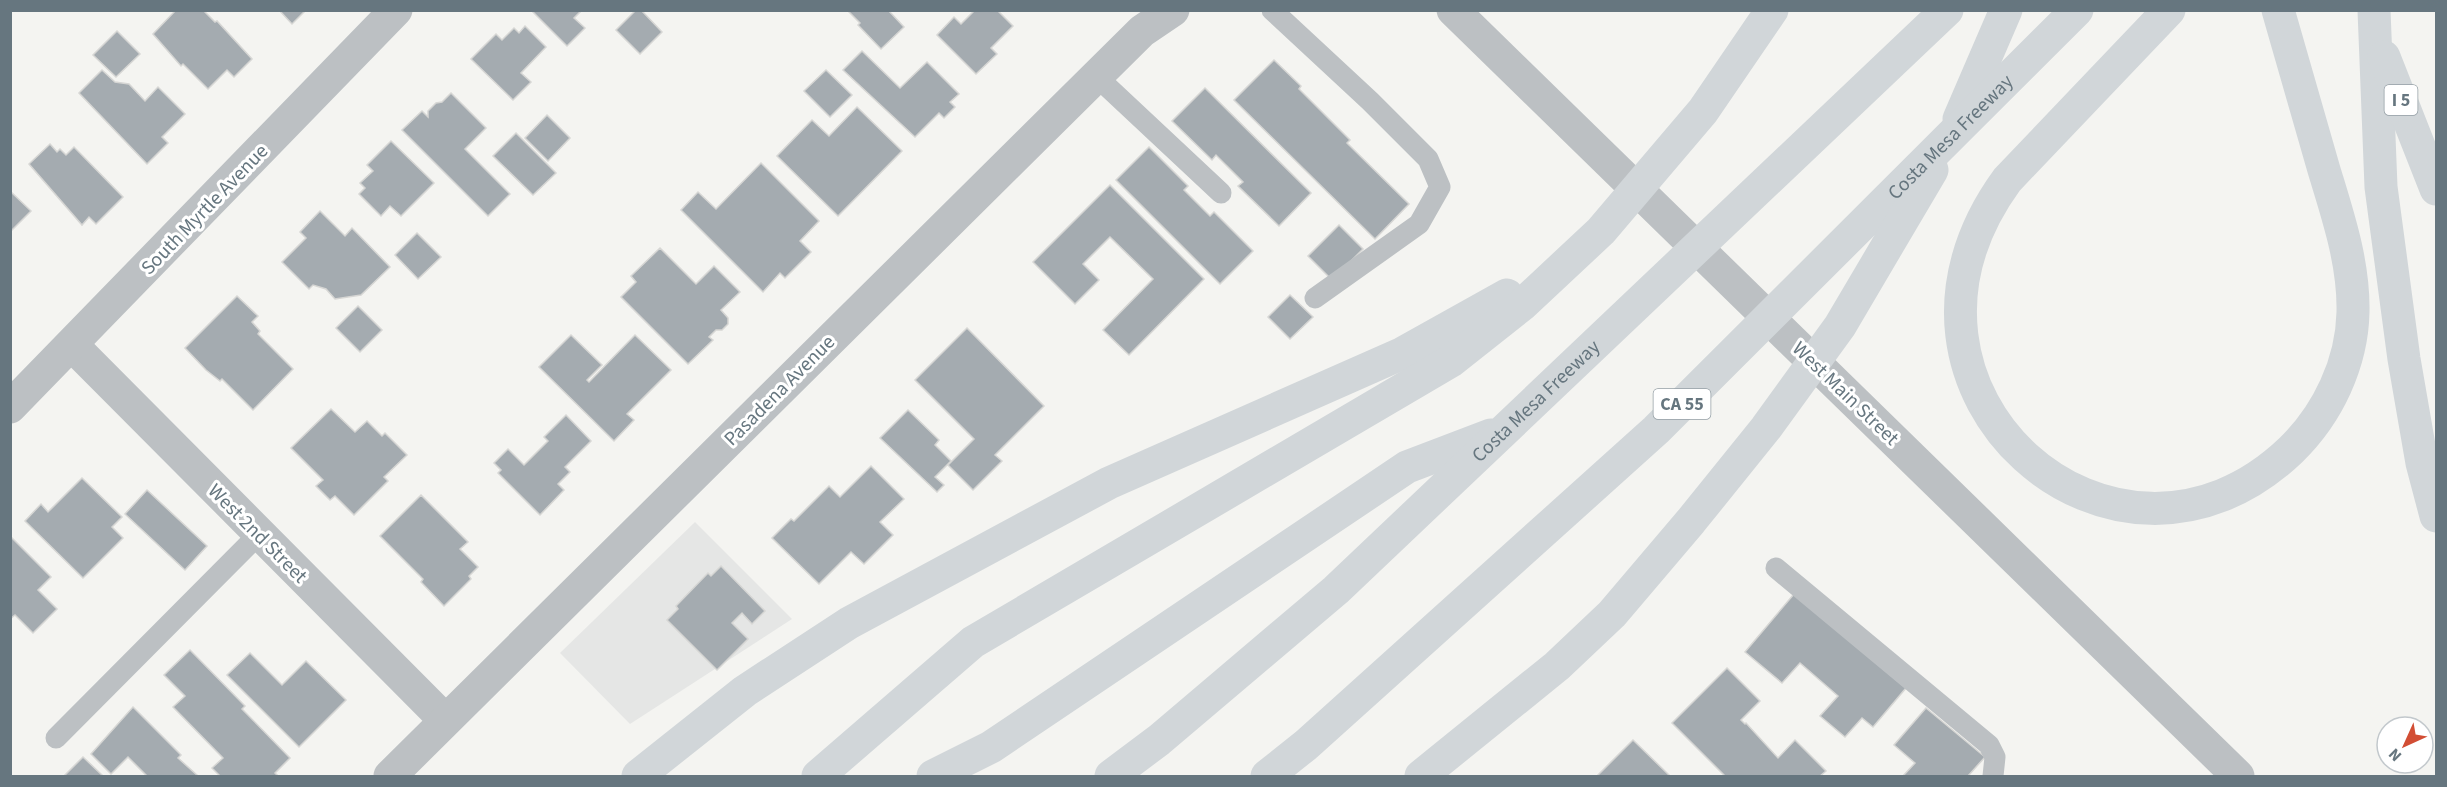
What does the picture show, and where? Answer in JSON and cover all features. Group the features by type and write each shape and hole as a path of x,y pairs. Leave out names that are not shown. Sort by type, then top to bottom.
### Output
{"highway":[{"path":"818,777 973,642 1451,361 1523,304 1600,231 1703,111 1772,10"},
{"name":"Costa Mesa Freeway","path":"1111,777 1159,740 1336,590 1947,10"},
{"path":"1421,777 1548,673 1611,614 1766,428 1840,326 1908,214 1957,125 2006,10"},
{"name":"Costa Mesa Freeway","path":"1267,777 1656,430 2077,10"},
{"path":"2169,10 2007,180 1992,201 1967,256 1960,315 1964,354 1975,388 1995,424 2023,455 2080,493 2107,501 2153,507 2179,506 2228,493 2250,482 2276,463 2304,437 2318,418 2344,367 2349,350 2353,296 2345,242 2278,10"},
{"name":"I 5","path":"2365,10 2436,189"},
{"path":"2374,10 2380,187 2422,463 2436,516"},
{"path":"638,777 745,691 849,623 1109,483 1403,353 1488,308 1600,231"},
{"path":"933,777 991,747 1407,467 1507,429"}],"street":[{"name":"South Myrtle Avenue","path":"10,407 396,10"},
{"name":"Pasadena Avenue","path":"390,777 1096,76 1142,31 1173,10"},
{"name":"West Main Street","path":"1453,10 1987,529 2238,777"},
{"name":"West 2nd Street","path":"72,345 445,720"}],"lane":[{"path":"1272,10 1370,100 1428,159 1440,188 1419,224 1315,298"},
{"path":"1096,76 1221,193"},
{"path":"56,738 260,534"},
{"path":"1776,567 1989,745 1995,757 1993,777"}],"shaded area":[{"path":"695,522 792,619 630,724 560,653"}],"building":[{"path":"176,10 203,10 215,22 217,21 252,59 234,77 227,70 208,89 183,64 181,66 153,34"},
{"path":"279,10 306,10 292,24"},
{"path":"531,10 582,10 574,18 585,28 567,46"},
{"path":"636,10 641,10 662,32 640,54 616,30"},
{"path":"888,10 904,27 881,49 848,11"},
{"path":"975,10 997,10 1013,26 991,48 997,54 976,74 937,35 954,17 961,24"},
{"path":"525,26 546,47 521,73 531,82 513,100 471,59 496,34 502,40 514,28 519,33"},
{"path":"117,31 140,54 116,77 93,55"},
{"path":"862,51 900,88 927,62 959,94 950,102 955,107 944,118 939,113 915,137 843,70"},
{"path":"1274,60 1301,86 1299,89 1350,140 1347,143 1409,204 1375,239 1234,100"},
{"path":"102,70 115,82 129,84 145,101 158,87 185,114 162,137 168,143 147,164 79,93"},
{"path":"826,70 852,95 830,117 804,91"},
{"path":"1205,88 1311,193 1279,226 1238,186 1243,182 1216,155 1212,160 1172,121"},
{"path":"451,93 486,128 465,149 510,194 488,216 402,130 422,111 428,117 428,111"},
{"path":"857,107 902,151 838,216 777,156 812,120 829,136"},
{"path":"547,115 570,138 548,161 525,138"},
{"path":"516,133 556,173 533,195 493,156"},
{"path":"391,141 434,183 401,216 390,206 381,216 359,194 365,188 360,183 373,171 367,165"},
{"path":"50,144 57,152 60,149 66,155 74,147 123,197 96,224 89,217 82,225 29,164"},
{"path":"1149,147 1188,186 1184,190 1210,216 1214,212 1253,251 1220,284 1116,180"},
{"path":"761,163 819,221 800,241 811,252 785,278 780,273 763,292 681,210 698,192 716,209"},
{"path":"1110,185 1204,279 1129,355 1103,330 1153,279 1110,237 1083,264 1099,280 1075,304 1033,262"},
{"path":"10,191 31,211 10,232"},
{"path":"320,211 345,236 352,228 390,267 361,295 335,299 326,289 313,285 309,289 282,262 306,238 300,232"},
{"path":"1339,225 1363,249 1332,280 1308,256"},
{"path":"417,233 441,257 418,279 395,255"},
{"path":"660,248 696,284 714,266 740,292 721,310 728,318 728,324 722,330 716,330 709,337 713,340 688,364 621,297 636,282 631,276"},
{"path":"1290,295 1313,317 1290,339 1268,317"},
{"path":"237,296 258,316 252,322 260,331 258,334 293,369 253,410 222,379 220,381 206,370 185,348"},
{"path":"358,306 382,330 360,352 336,328"},
{"path":"967,328 1044,406 995,455 1002,461 973,490 948,465 974,439 915,380"},
{"path":"571,335 602,365 587,380 589,382 635,335 671,370 627,414 634,420 614,441 539,367"},
{"path":"331,409 355,432 367,421 382,436 385,433 407,455 384,477 388,481 354,515 335,496 330,500 316,486 323,480 291,448"},
{"path":"908,410 939,440 935,445 951,461 935,477 944,485 937,492 880,438"},
{"path":"566,415 591,441 565,467 570,472 558,484 564,490 540,515 498,473 501,470 494,463 508,449 524,465 548,441 544,437"},
{"path":"871,466 904,499 880,522 893,535 864,564 851,552 819,584 772,538 791,519 794,521 829,486 840,497"},
{"path":"82,478 122,517 112,527 123,538 83,578 25,521 41,504 48,512"},
{"path":"147,490 207,546 185,570 125,514"},
{"path":"421,495 468,542 460,549 478,567 469,576 471,579 444,606 421,582 423,579 380,536"},
{"path":"10,536 51,577 38,590 57,609 33,633 15,615 10,619"},
{"path":"721,566 765,611 752,624 742,613 732,623 748,639 717,670 667,620 678,609 676,606 708,573 711,576"},
{"path":"1794,594 1906,688 1873,727 1862,718 1845,737 1820,716 1838,696 1800,663 1782,683 1745,652"},
{"path":"190,650 245,706 242,709 290,758 275,773 278,776 220,776 212,768 223,758 173,707 185,696 164,675"},
{"path":"250,653 282,685 306,661 346,700 299,747 227,675"},
{"path":"1727,668 1760,701 1741,720 1778,758 1795,740 1826,771 1820,776 1725,776 1672,723"},
{"path":"133,707 181,755 178,758 198,776 147,776 128,757 111,774 91,754"},
{"path":"1926,708 1985,757 1968,776 1903,776 1915,763 1894,745"},
{"path":"1633,740 1670,776 1597,776"},
{"path":"83,757 103,776 64,776"}]}
